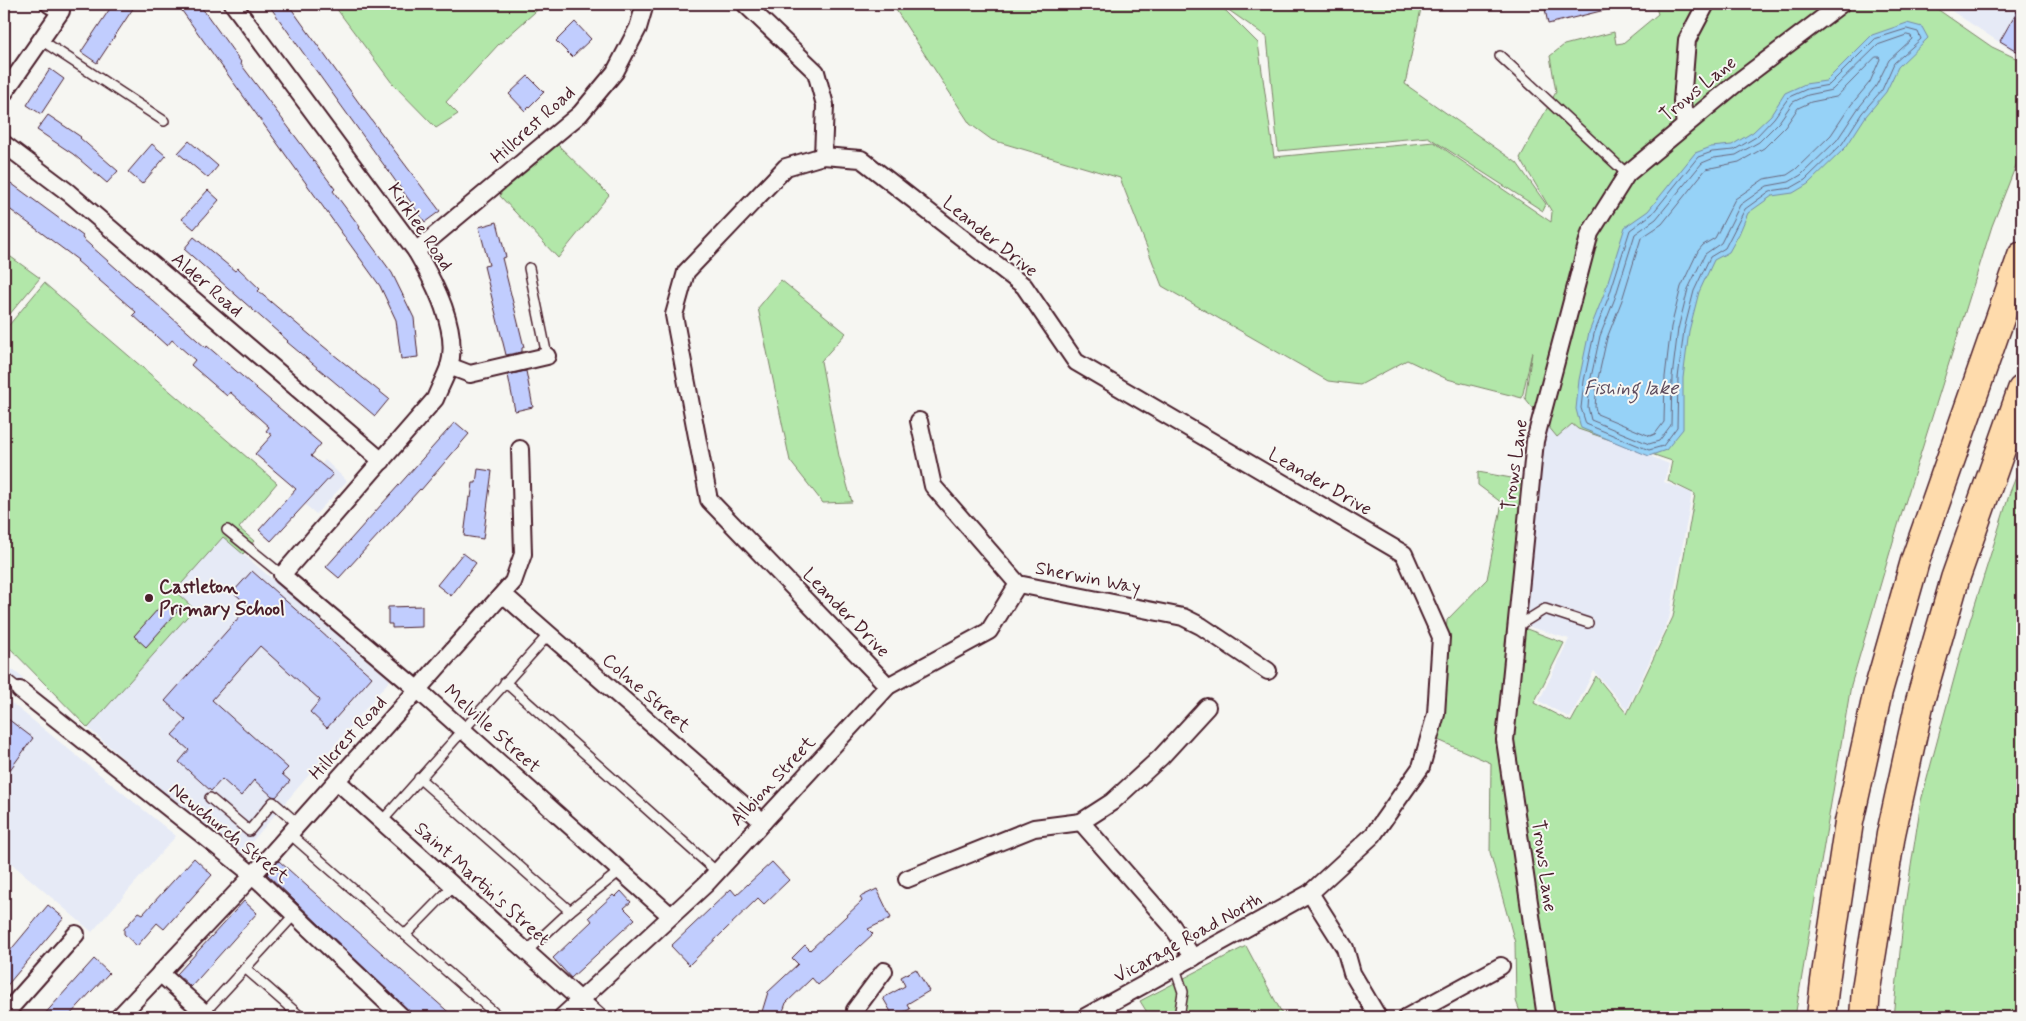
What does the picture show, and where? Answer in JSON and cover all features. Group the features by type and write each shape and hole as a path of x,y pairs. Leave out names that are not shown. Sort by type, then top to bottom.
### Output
{"highway":[{"path":"1821,1017 1849,822 1878,691 1915,561 2022,256"},
{"path":"1864,1017 1866,989 1891,834 1920,701 1955,579 2022,390"}],"street":[{"path":"4,93 61,11 49,4"},
{"name":"Kirklee Road","path":"233,4 416,251 435,284 451,332 449,366 435,399 282,575"},
{"name":"Hillcrest Road","path":"416,251 580,114 615,72 638,28 645,4"},
{"path":"745,4 816,72 825,105 823,156"},
{"path":"1685,125 1682,101 1687,40 1706,4"},
{"name":"Trows Lane","path":"1546,1017 1505,740 1534,441 1590,233 1627,174 1734,85 1841,4"},
{"name":"Alder Road","path":"4,144 69,193 382,461"},
{"name":"Leander Drive","path":"888,686 708,500 674,315 686,272 786,167 823,156 861,159 1024,286 1076,362 1404,554 1441,637 1436,714 1421,767 1373,835 1310,894"},
{"path":"449,366 470,374 547,356"},
{"name":"Sherwin Way","path":"919,422 933,486 1018,584 1183,617 1201,626 1268,671"},
{"name":"Hillcrest Road","path":"119,1017 294,829 513,582 523,554 520,449"},
{"name":"Melville Street","path":"282,575 418,690 671,916"},
{"name":"Albion Street","path":"562,1017 717,872 888,686 989,631 1018,584"},
{"name":"Colne Street","path":"503,594 763,822"},
{"name":"Newchurch Street","path":"20,690 252,875 402,1017"},
{"path":"907,880 1034,828 1081,822 1112,802 1161,757 1207,707"},
{"name":"Saint Martin's Street","path":"337,781 599,1017"},
{"path":"1081,822 1172,926 1193,958"},
{"path":"1310,894 1345,948 1352,973 1378,1017"},
{"name":"Vicarage Road North","path":"1085,1017 1310,894"},
{"path":"4,1015 76,934"},
{"path":"1407,1017 1501,966"},
{"path":"857,1017 855,1010 884,971"},
{"path":"160,973 207,1016"}],"lane":[{"path":"41,40 164,121"},
{"path":"1500,56 1627,174"},
{"path":"529,268 547,356"},
{"path":"227,530 282,575"},
{"path":"1516,627 1545,609 1588,622"},
{"path":"382,821 549,634"},
{"path":"4,676 20,690"},
{"path":"505,682 717,872"},
{"path":"419,778 570,912"},
{"path":"210,798 248,831 273,802 294,829 405,935 499,1017"},
{"path":"527,951 620,870"},
{"path":"405,935 454,885"},
{"path":"207,1016 245,968 295,914"},
{"path":"245,968 301,1017"},
{"path":"1174,968 1183,992 1179,1017"}],"shaded area":[{"path":"1941,4 2022,4 2022,57"},
{"name":"Castleton Primary School","path":"44,283 277,483 239,528 254,541 243,554 390,680 238,858 88,728 4,642 4,331"},
{"path":"1549,413 1669,464 1664,482 1692,493 1669,619 1627,710 1594,671 1570,718 1539,701 1569,639 1527,626 1532,517"},
{"path":"325,460 347,481 316,514 294,495"},
{"path":"4,663 23,678 4,697"},
{"path":"4,697 176,836 92,932 4,857"}],"green space":[{"path":"333,4 544,4 498,45 446,102 458,114 436,128 392,83"},
{"path":"899,4 1215,4 1226,11 1258,43 1274,157 1434,142 1551,222 1552,212 1520,158 1556,92 1550,56 1564,45 1614,32 1616,44 1623,43 1658,14 1655,4 1930,4 1992,47 2022,61 2022,150 1992,226 1895,535 1851,685 1795,1017 1522,1017 1516,1001 1515,943 1490,852 1491,763 1438,740 1447,620 1487,579 1502,503 1478,485 1478,472 1528,481 1524,628 1564,643 1534,703 1571,722 1596,676 1627,714 1673,617 1695,494 1668,481 1672,461 1578,429 1572,424 1557,437 1525,398 1532,352 1522,398 1447,379 1407,360 1360,385 1328,381 1162,286 1120,178 992,140 970,124 894,7"},
{"path":"1220,4 1422,4 1405,84 1517,163 1546,204 1543,211 1428,137 1278,151 1267,37"},
{"path":"555,142 609,195 558,258 500,196 503,187"},
{"path":"4,252 40,278 4,321"},
{"path":"781,280 846,333 821,361 839,456 852,502 823,503 790,461 758,308"},
{"path":"44,283 277,483 239,528 254,541 243,554 223,537 175,591 194,609 88,728 4,642 4,331"},
{"path":"2022,462 2022,1017 1893,1017 1905,905 1921,801 1968,627 2010,492"},
{"path":"1246,946 1284,1017 1150,1017 1140,1001"}],"water":[{"name":"Fishing lake","path":"1907,23 1922,27 1928,38 1898,67 1886,92 1866,116 1846,147 1808,184 1793,193 1772,196 1748,213 1729,252 1714,260 1699,292 1689,331 1683,378 1683,429 1666,450 1649,456 1581,428 1576,409 1579,380 1589,332 1604,294 1625,227 1648,211 1695,153 1711,147 1732,145 1753,132 1771,115 1785,93 1805,84 1826,81 1872,35"}],"building":[{"path":"113,4 136,4 97,63 81,52"},
{"path":"177,4 199,4 240,63 335,189 333,191 392,273 414,318 418,357 401,359 396,320 380,286"},
{"path":"268,4 288,4 440,211 425,222"},
{"path":"1567,4 1608,4 1609,9 1548,24 1545,9"},
{"path":"2022,4 2022,54 2000,41"},
{"path":"575,22 591,39 572,57 556,41"},
{"path":"50,69 64,79 41,114 27,105"},
{"path":"528,76 544,92 525,111 509,94"},
{"path":"48,115 81,137 118,171 107,183 73,154 37,130"},
{"path":"189,141 218,166 208,178 178,153"},
{"path":"152,144 166,156 142,184 128,172"},
{"path":"4,178 83,236 82,238 206,348 207,346 321,444 311,456 333,474 271,541 259,530 296,489 255,454 272,435 266,431 269,427 230,392 227,396 191,365 195,360 172,340 167,346 133,315 136,312 78,260 4,205"},
{"path":"208,190 219,200 194,229 182,219"},
{"path":"497,222 506,257 502,258 524,347 522,352 506,355 484,266 489,265 479,227"},
{"path":"194,237 235,271 238,268 260,289 258,291 389,399 375,416 287,342 184,249"},
{"path":"526,371 533,407 515,411 508,375"},
{"path":"455,422 469,434 421,490 339,578 326,567"},
{"path":"478,469 492,471 483,539 464,536 469,497 471,498 473,483 476,483"},
{"path":"463,553 476,563 451,596 437,585"},
{"path":"252,571 372,677 327,728 310,712 320,700 260,646 212,700 288,768 282,774 290,781 276,797 272,796 254,780 241,796 222,779 211,791 179,762 189,750 172,735 186,720 165,701 249,606 233,592"},
{"path":"166,600 178,611 146,647 134,636"},
{"path":"422,606 422,627 392,628 392,624 388,624 388,607"},
{"path":"4,716 33,738 4,778"},
{"path":"194,858 212,875 164,929 157,923 137,946 124,934 124,929 139,912 143,914"},
{"path":"279,861 454,1017 416,1017 411,1013 267,874"},
{"path":"772,862 789,880 764,904 758,898 689,965 671,946 731,889 736,895"},
{"path":"877,889 891,918 868,929 873,934 818,985 812,978 786,1003 781,1017 761,1015 768,992 798,964 792,958 805,945 810,950 862,901 860,897"},
{"path":"621,891 631,902 624,908 635,919 571,978 553,958 592,921 589,917 613,895 615,897"},
{"path":"244,901 257,913 191,987 177,974"},
{"path":"48,905 64,918 4,989 4,958"},
{"path":"94,959 109,973 68,1017 42,1017"},
{"path":"916,969 929,991 907,1004 910,1009 894,1017 883,998 905,986 901,977"}],"place":[{"name":"Castleton Primary School","path":"149,598"}]}
